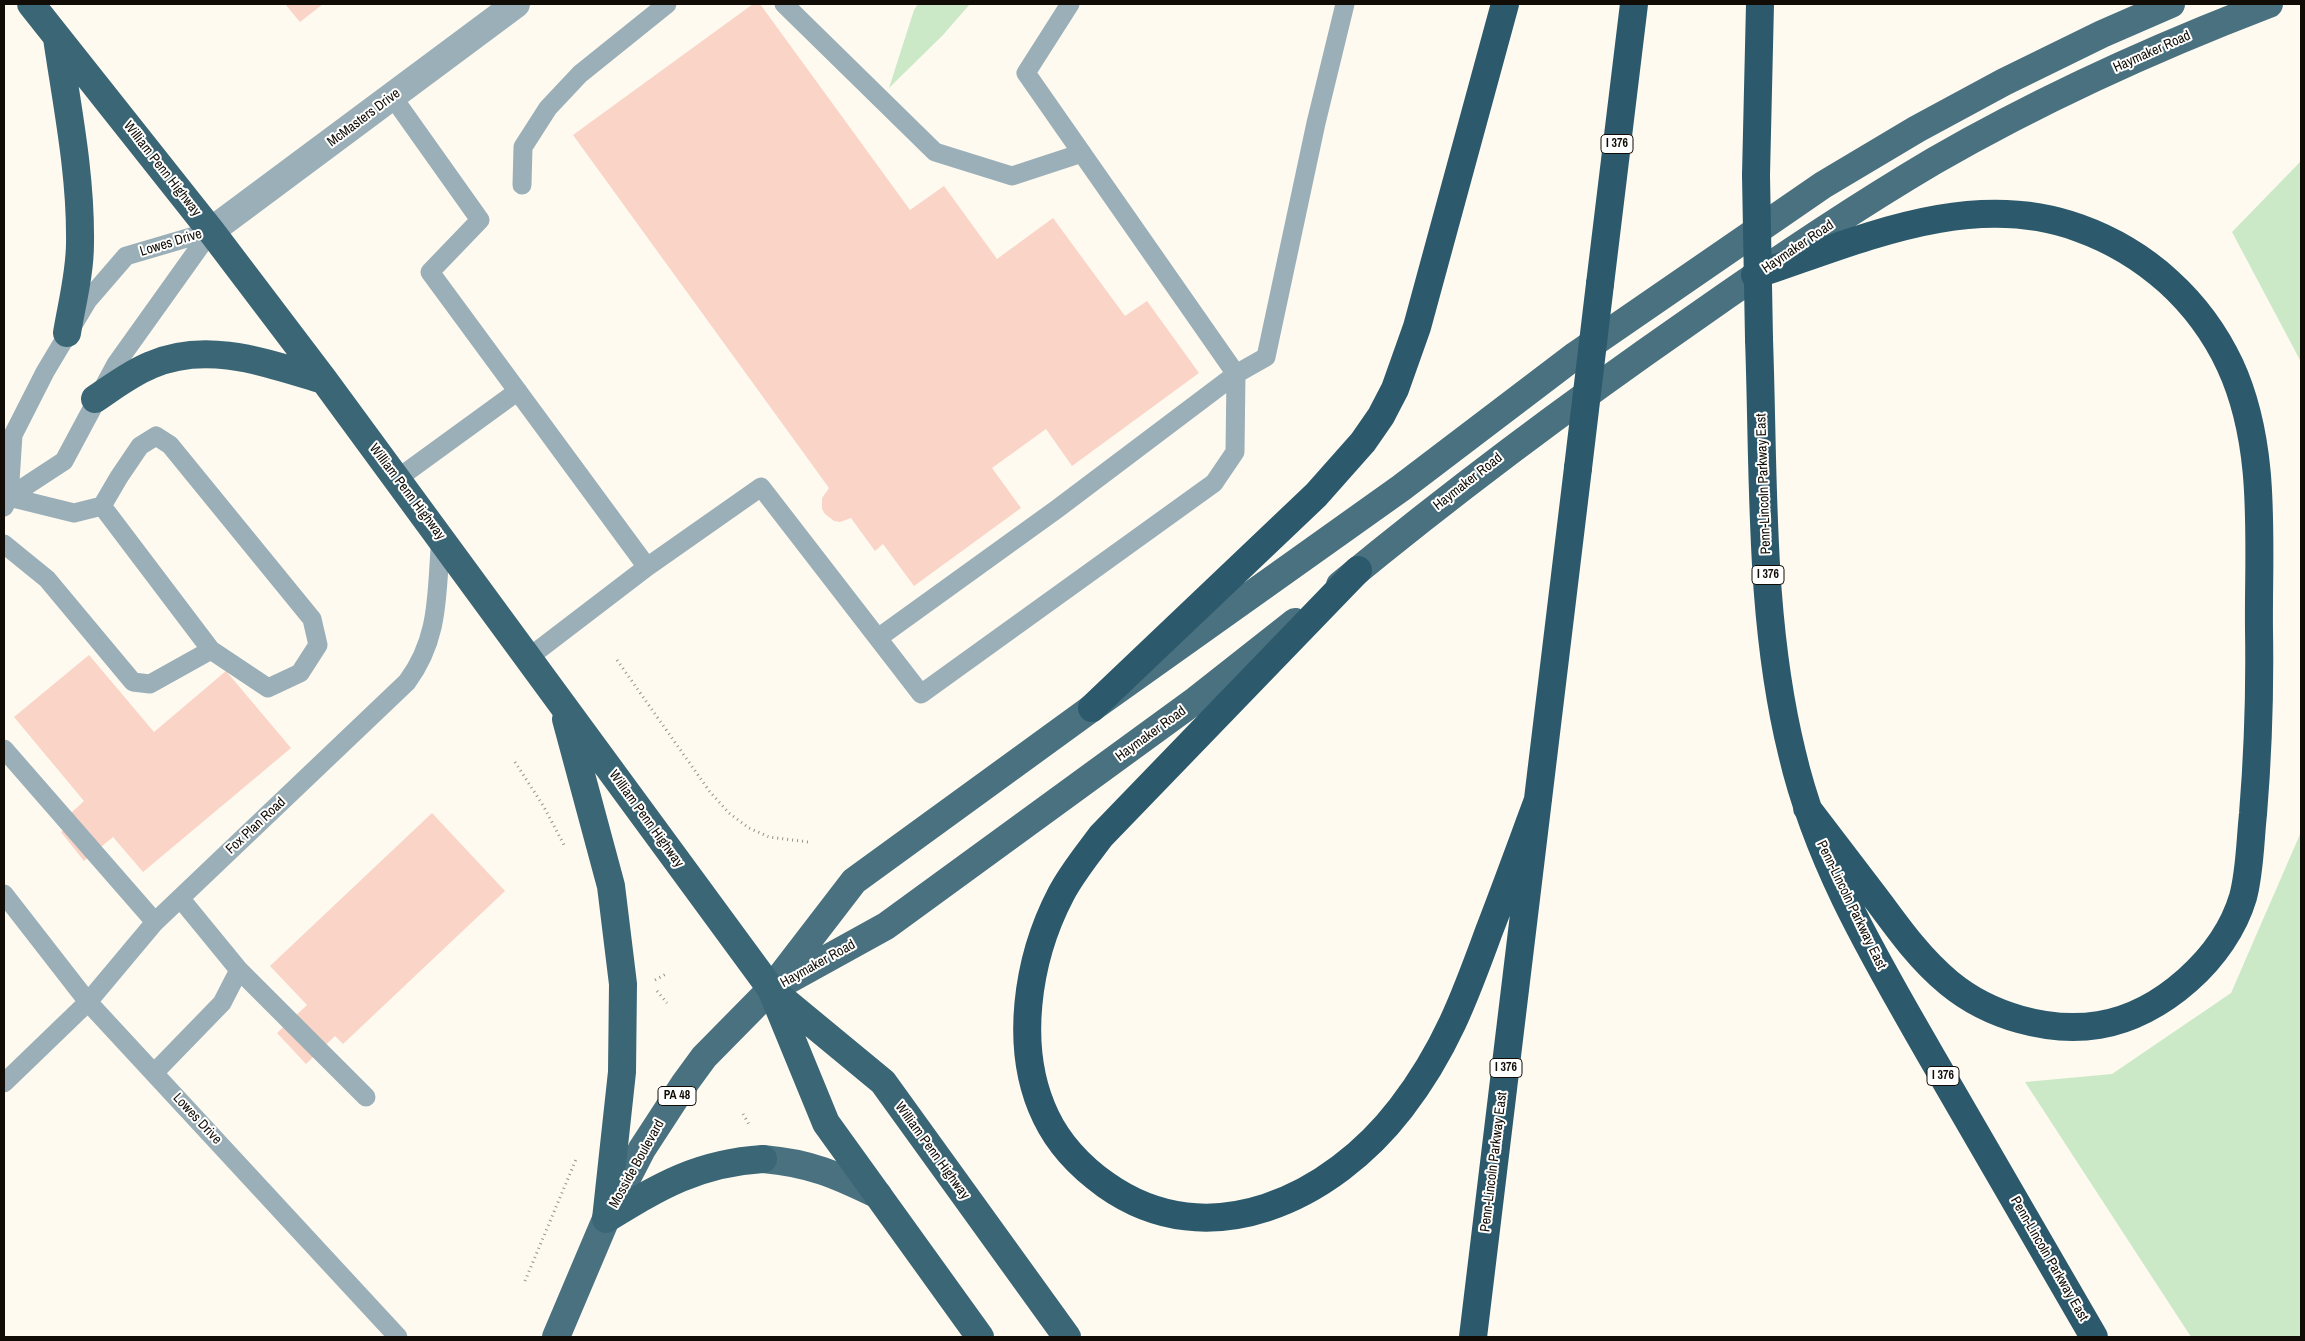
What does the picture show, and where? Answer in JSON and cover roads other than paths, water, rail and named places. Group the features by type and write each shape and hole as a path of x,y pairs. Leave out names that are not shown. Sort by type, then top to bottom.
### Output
{"highway":[{"name":"William Penn Highway","path":"31,4 211,231 324,380 771,989 826,1123 980,1337"},
{"path":"1092,708 1316,495 1363,442 1381,416 1398,381 1417,327 1505,4"},
{"name":"Penn-Lincoln Parkway East","path":"1473,1337 1634,4"},
{"name":"Penn-Lincoln Parkway East","path":"1760,4 1756,175 1759,339 1767,561 1772,634 1781,702 1792,755 1807,808 1825,857 1874,956 2094,1337"},
{"path":"57,36 76,159 80,214 77,277 67,333"},
{"path":"1755,276 1899,228 1958,215 2020,214 2052,219 2081,228 2135,255 2166,279 2200,315 2217,340 2234,376 2246,414 2255,459 2258,493 2260,655 2256,768 2248,872 2242,899 2232,925 2216,948 2178,988 2133,1015 2108,1024 2083,1027 2055,1026 2029,1022 2001,1013 1975,1001 1947,981 1913,947 1807,808"},
{"path":"95,399 152,364 191,354 239,357 324,380"},
{"path":"1358,570 1101,836 1079,864 1062,893 1048,922 1038,953 1031,982 1028,1012 1031,1066 1036,1094 1046,1118 1059,1139 1095,1177 1118,1193 1142,1206 1178,1215 1222,1218 1250,1213 1277,1205 1328,1177 1353,1158 1383,1129 1411,1095 1441,1049 1459,1013 1538,800"},
{"path":"562,703 611,886 622,975 624,1027 622,1072 606,1219"},
{"name":"William Penn Highway","path":"771,989 883,1082 1067,1337"},
{"path":"606,1219 679,1177 708,1167 737,1161 763,1160"}],"main road":[{"name":"Haymaker Road","path":"771,989 854,881 1092,708 1394,493 1576,355 1823,186 1917,129 2004,82 2102,34 2171,4"},
{"name":"Haymaker Road","path":"771,989 886,926 1196,700 1522,441 1597,385 1843,216 1935,161 2021,115 2118,67 2269,4"},
{"name":"Mosside Boulevard","path":"556,1337 606,1219 642,1149 704,1057 771,989"},
{"path":"763,1160 790,1162 817,1168 878,1195"}],"street":[{"name":"McMasters Drive","path":"211,231 516,4"}],"lane":[{"path":"522,185 523,147 548,108 580,74 667,4"},
{"path":"784,4 934,152 1012,176 1082,153"},
{"path":"528,658 647,567 761,487 921,694 1214,483 1235,452 1236,374 1026,73 1070,4"},
{"path":"878,638 1057,509 1236,374 1266,357 1316,123 1345,4"},
{"path":"392,96 480,220 430,272 647,567"},
{"name":"Lowes Drive","path":"6,502 14,435 67,333 88,300 126,256 211,231"},
{"name":"Lowes Drive","path":"6,502 64,461 95,399 134,336 158,306 211,231"},
{"path":"397,479 518,391"},
{"path":"6,502 74,513 102,506 140,446 156,436 170,445 312,619 318,645 300,673 268,688 211,650 102,506"},
{"name":"Fox Plan Road","path":"4,1083 88,1002 155,922 378,711 416,670 429,643 434,625 440,537"},
{"path":"4,544 47,579 133,682 150,684 211,650"},
{"path":"4,749 155,922"},
{"name":"Lowes Drive","path":"4,894 88,1002 398,1337"},
{"path":"180,898 239,970 366,1097"},
{"path":"154,1073 222,1003 239,970"}]}
